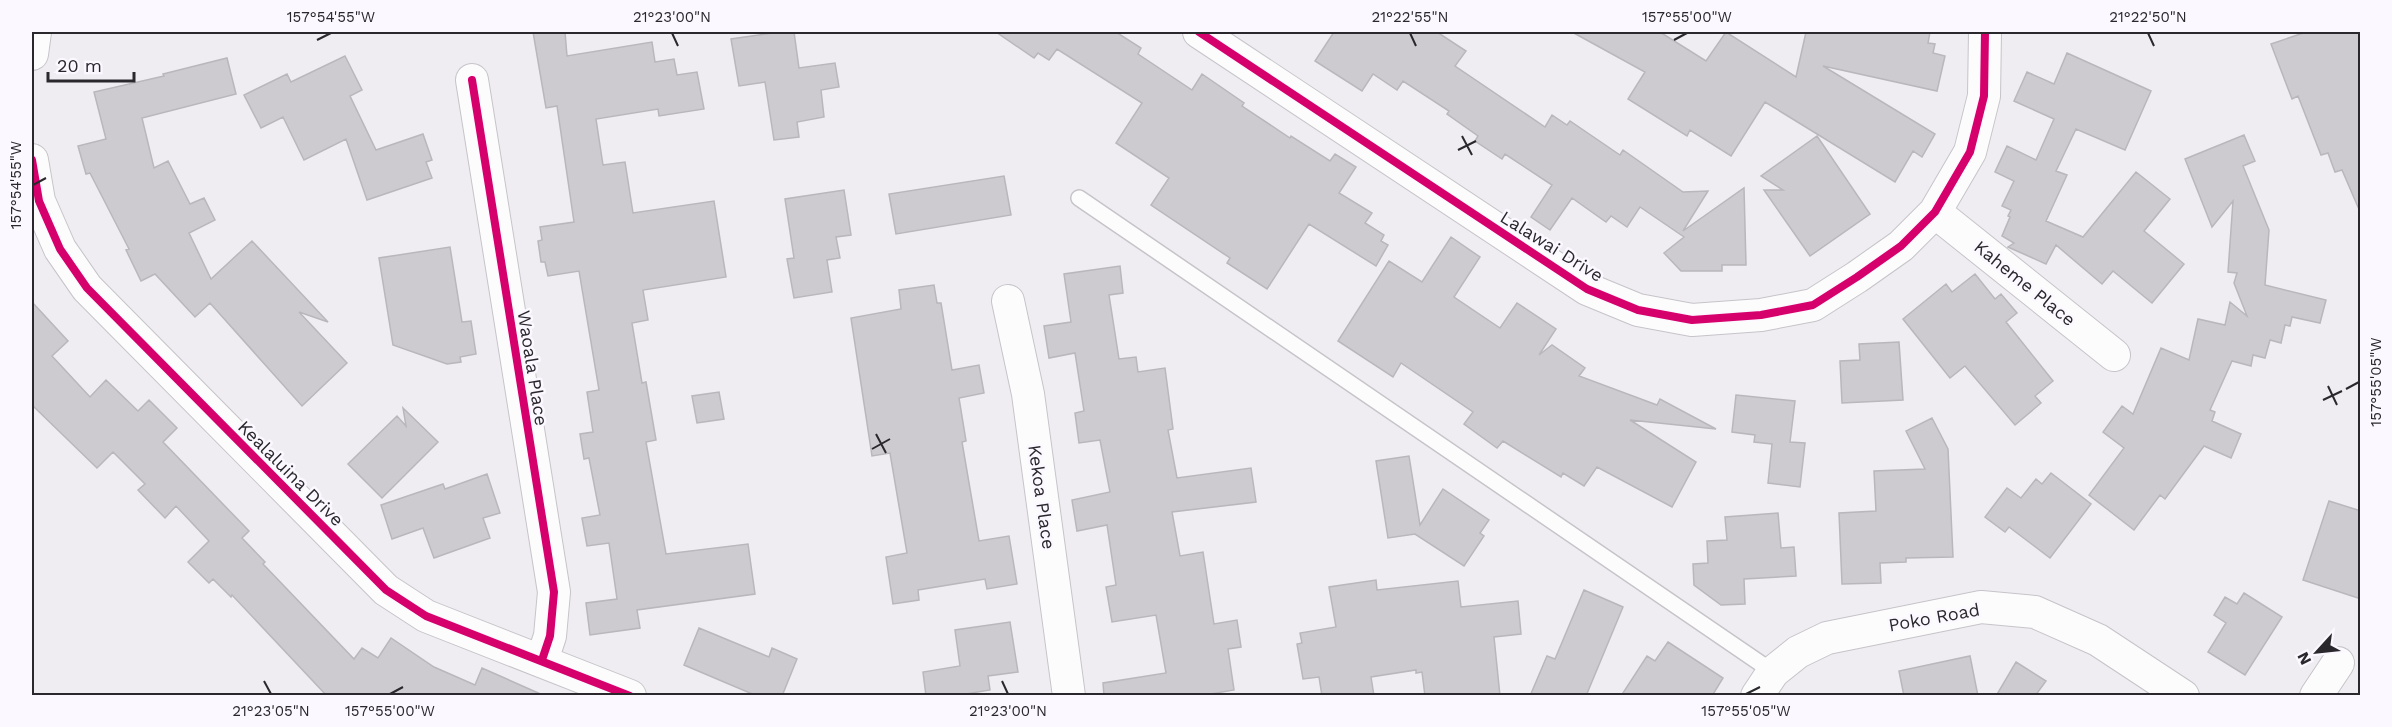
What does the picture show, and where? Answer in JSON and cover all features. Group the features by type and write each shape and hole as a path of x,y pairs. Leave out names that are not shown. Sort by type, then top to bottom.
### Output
{"street":[{"path":"32,54 35,32"},
{"name":"Lalawai Drive","path":"1199,32 1587,289 1638,310 1692,320 1761,315 1813,304 1901,246 1935,212 1970,152 1984,96 1986,32"},
{"name":"Waoala Place","path":"472,80 554,592 550,636 542,660"},
{"name":"Kealaluina Drive","path":"32,160 39,201 60,249 87,288 386,590 426,616 630,696"},
{"name":"Kaheme Place","path":"1935,212 2114,355"},
{"name":"Kekoa Place","path":"1008,301 1028,394 1069,696"},
{"name":"Poko Road","path":"1765,684 1798,652 1827,638 1981,607 2035,612 2098,640 2183,696"},
{"path":"2316,696 2338,663"}],"lane":[{"path":"1079,198 1765,684"}],"building":[{"path":"533,32 565,32 567,56 652,42 655,62 674,59 677,75 697,72 704,109 659,116 658,109 596,119 603,165 625,162 633,213 714,201 726,277 643,290 648,320 632,323 642,383 646,382 656,440 646,442 666,554 748,544 755,594 637,610 640,628 590,635 586,603 617,599 609,543 587,546 582,518 600,515 589,458 584,459 580,434 593,432 587,392 599,390 579,271 548,276 545,262 541,262 538,241 542,240 540,227 574,222 557,106 546,108"},
{"path":"794,32 799,68 835,63 839,87 821,90 824,117 797,122 799,137 774,140 765,82 739,86 731,39"},
{"path":"996,32 1116,32 1141,48 1138,54 1192,90 1202,74 1244,103 1242,106 1290,138 1291,136 1330,161 1335,154 1356,167 1339,193 1372,213 1365,223 1384,235 1381,241 1388,245 1376,266 1309,224 1267,289 1227,263 1230,258 1151,205 1169,178 1116,143 1142,103 1057,49 1049,60 1038,53 1034,58"},
{"path":"1334,32 1437,32 1466,51 1455,66 1545,127 1552,115 1567,125 1570,121 1620,155 1623,150 1683,192 1708,191 1683,231 1744,188 1746,265 1722,265 1722,271 1681,271 1664,253 1684,237 1640,207 1627,227 1611,216 1606,222 1572,198 1550,230 1531,217 1552,185 1505,154 1502,159 1475,141 1478,136 1447,114 1449,111 1403,81 1397,90 1373,74 1362,91 1315,61"},
{"path":"1572,32 1660,32 1706,61 1726,32 1796,77 1806,32 1930,32 1928,43 1935,44 1933,53 1945,56 1937,91 1823,66 1935,134 1922,157 1913,151 1895,182 1765,102 1731,156 1690,130 1687,136 1628,99 1645,72"},
{"path":"2306,32 2361,32 2361,214 2342,170 2335,172 2328,153 2321,155 2298,96 2292,99 2271,44"},
{"path":"2067,53 2151,91 2125,150 2076,129 2056,171 2067,175 2046,221 2083,237 2136,172 2170,199 2144,231 2184,264 2152,303 2113,271 2102,284 2056,245 2046,264 2008,247 2014,243 2002,236 2011,210 2002,206 2014,181 1995,172 2007,146 2036,160 2054,119 2014,101 2027,72 2054,84"},
{"path":"345,56 362,90 350,96 376,150 423,134 432,160 426,162 432,178 367,200 346,139 304,160 283,117 261,128 244,95 287,74 291,82"},
{"path":"227,58 236,94 142,118 154,168 168,161 190,204 204,198 215,220 189,233 211,279 252,241 328,322 299,312 347,363 302,406 210,303 195,317 155,274 141,281 126,250 129,249 90,173 86,174 78,146 106,139 94,92 164,76 163,74"},
{"path":"2244,135 2255,161 2243,166 2269,230 2265,285 2326,300 2320,323 2292,317 2290,326 2285,325 2281,343 2270,340 2265,358 2253,355 2251,366 2232,361 2210,410 2215,412 2212,421 2241,434 2231,458 2204,446 2165,499 2160,495 2134,530 2089,495 2124,448 2103,432 2122,406 2133,414 2161,348 2189,360 2198,319 2225,325 2230,302 2247,316 2234,283 2237,273 2228,272 2233,201 2212,227 2185,159"},
{"path":"1817,136 1870,214 1810,256 1764,190 1783,190 1761,176"},
{"path":"1004,176 1011,215 896,234 889,194"},
{"path":"844,190 851,235 836,237 840,258 827,260 832,292 794,298 787,259 794,258 785,199"},
{"path":"1451,237 1480,257 1454,297 1500,328 1517,303 1556,329 1539,355 1552,345 1585,368 1579,376 1657,405 1660,399 1716,429 1630,420 1696,462 1672,507 1597,467 1584,486 1563,473 1561,477 1503,441 1497,448 1464,424 1473,412 1401,363 1393,377 1338,341 1389,261 1422,282"},
{"path":"450,247 462,322 471,321 476,354 460,357 461,362 447,364 393,345 379,258"},
{"path":"1120,266 1123,293 1109,295 1119,359 1136,357 1138,372 1165,368 1173,429 1168,430 1177,478 1251,468 1256,502 1172,512 1180,556 1203,552 1214,624 1237,620 1241,647 1228,649 1234,690 1199,696 1104,696 1103,683 1166,673 1156,615 1112,622 1106,587 1116,585 1107,525 1077,531 1072,500 1110,492 1100,440 1079,443 1075,413 1084,411 1075,353 1049,358 1044,326 1071,322 1064,274"},
{"path":"1975,274 1995,299 2001,294 2017,313 2006,322 2053,381 2035,396 2041,403 2015,425 1965,366 1950,378 1903,319 1946,284 1952,292"},
{"path":"934,285 937,303 941,303 952,370 979,365 984,393 959,398 966,441 962,442 979,541 1009,536 1017,584 987,589 985,579 918,590 919,600 893,604 886,557 907,553 890,453 872,456 851,318 901,309 899,290"},
{"path":"32,302 68,341 52,356 90,397 106,380 138,411 149,400 177,428 163,442 249,531 242,538 265,562 263,564 354,659 362,648 378,658 391,638 434,667 475,685 482,668 545,696 327,696 232,595 231,597 213,579 209,583 188,562 209,541 176,506 165,518 138,490 145,484 113,452 97,468 32,405"},
{"path":"1899,342 1903,400 1842,403 1840,361 1860,360 1859,344"},
{"path":"719,392 724,419 697,423 692,396"},
{"path":"1736,395 1795,401 1790,442 1805,443 1800,487 1768,483 1772,444 1754,442 1755,435 1732,432"},
{"path":"403,408 438,442 382,498 348,464 397,416 406,426"},
{"path":"1932,418 1948,449 1953,557 1906,558 1906,562 1880,563 1881,583 1842,584 1839,513 1876,511 1874,471 1925,469 1906,431"},
{"path":"1409,456 1420,525 1443,489 1489,520 1480,533 1484,536 1464,566 1415,534 1388,538 1376,461"},
{"path":"2051,473 2091,504 2050,558 2009,527 2005,532 1985,517 2007,488 2021,498 2036,479 2042,484"},
{"path":"487,474 500,513 483,518 490,538 434,558 423,528 392,539 381,505 443,484 445,489"},
{"path":"2329,501 2361,511 2361,599 2303,580"},
{"path":"1778,513 1781,548 1794,547 1796,576 1744,579 1745,604 1721,605 1694,585 1693,564 1708,563 1707,541 1727,540 1725,517"},
{"path":"1376,580 1377,590 1458,581 1461,607 1518,601 1521,634 1494,637 1500,696 1425,696 1422,672 1416,673 1416,670 1371,677 1374,696 1322,696 1319,677 1303,679 1297,644 1302,643 1300,633 1336,627 1329,587"},
{"path":"1584,590 1623,607 1586,696 1530,696 1547,656 1555,659"},
{"path":"2244,593 2282,617 2245,675 2208,652 2226,623 2214,615 2225,597 2237,604"},
{"path":"1010,622 1018,672 988,676 990,690 954,696 926,696 923,672 960,666 955,630"},
{"path":"699,628 769,657 772,648 797,659 782,696 757,696 684,665"},
{"path":"1668,642 1723,678 1712,696 1621,696 1647,656 1655,661"},
{"path":"1970,656 1978,696 1904,696 1899,671"},
{"path":"2016,662 2046,681 2035,696 1996,696"}],"cycle path":[{"path":"1199,32 1587,289 1638,310 1692,320 1761,315 1813,305 1901,246 1935,212 1970,152 1984,96 1985,32"},
{"path":"472,80 554,592 550,636 542,660"},
{"path":"32,160 39,201 60,249 87,288 386,590 426,616 630,696"}]}
